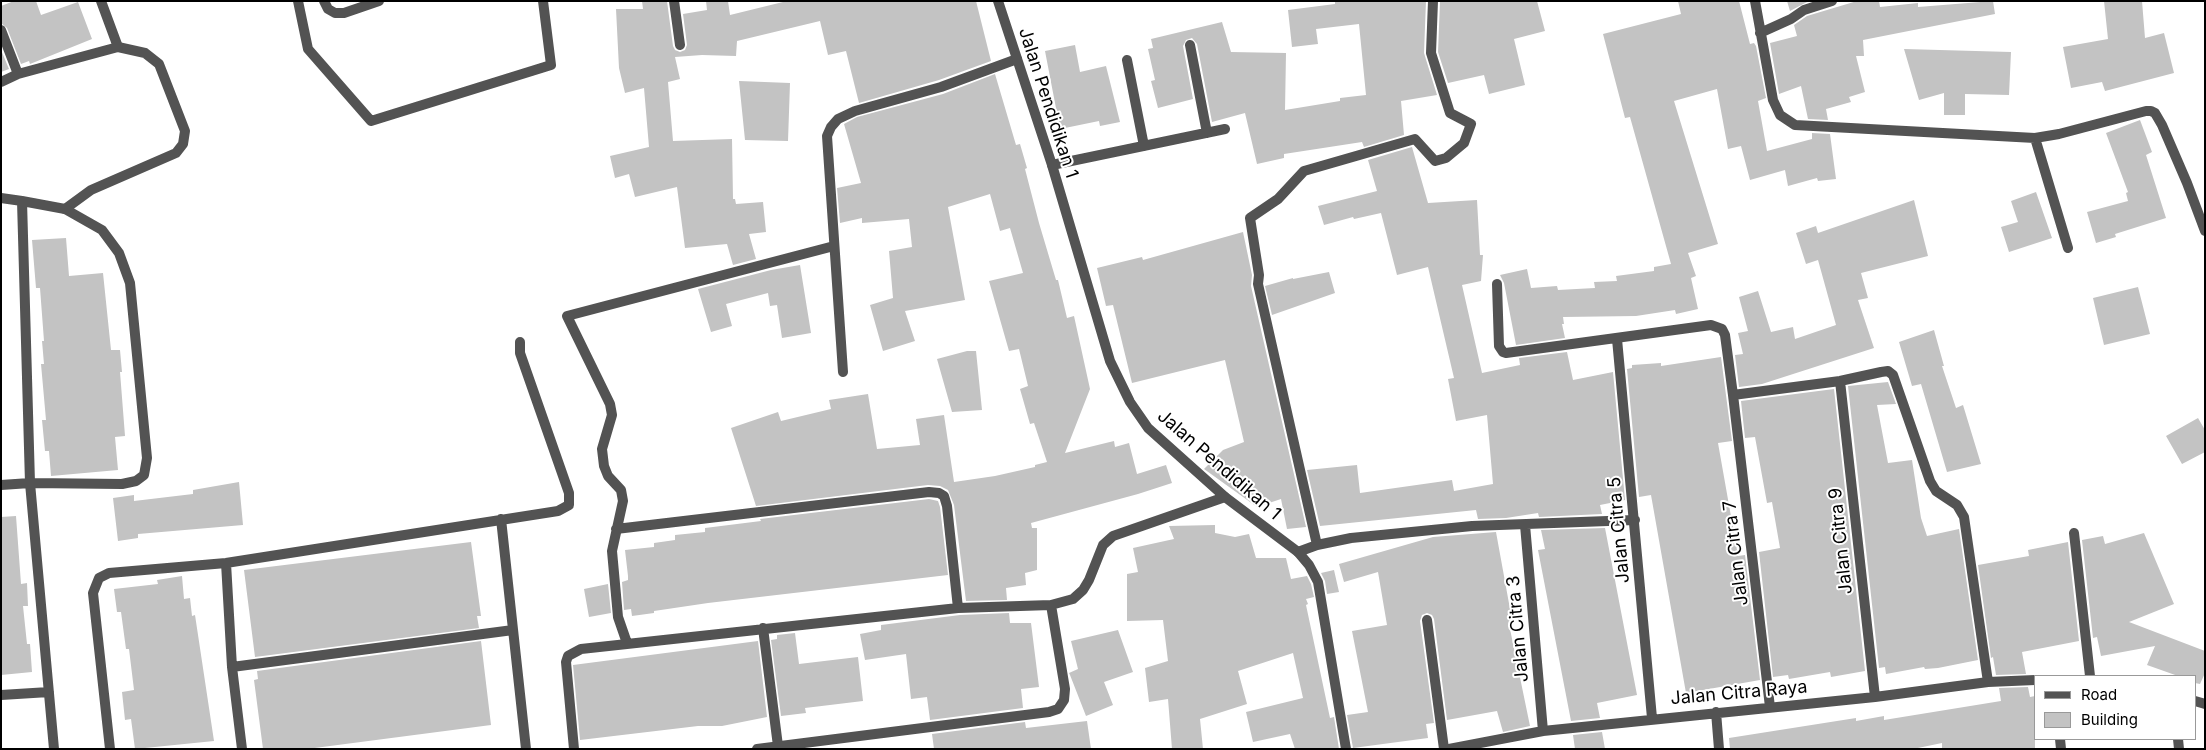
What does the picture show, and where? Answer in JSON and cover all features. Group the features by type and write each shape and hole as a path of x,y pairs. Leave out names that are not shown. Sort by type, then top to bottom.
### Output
{"street":[{"path":"101,1 118,47"},
{"path":"298,1 308,50 372,120 551,65 543,1"},
{"path":"324,1 328,9 335,13 379,1"},
{"path":"674,1 680,45"},
{"name":"Jalan Pendidikan 1","path":"998,1 1052,165 1110,361 1130,402 1148,428 1225,496 1298,552 1310,566 1318,582 1346,749"},
{"path":"1317,545 1258,284 1260,275 1250,218 1278,199 1304,171 1415,139 1436,161 1446,158 1464,143 1471,124 1450,113 1431,53 1433,1"},
{"path":"1755,1 1773,100 1780,114 1795,125 2035,138 2069,132 2146,111 2155,113 2187,183 2205,231"},
{"path":"1760,33 1791,19 1804,10 1832,1"},
{"path":"1,30 18,74"},
{"path":"1190,45 1206,133"},
{"path":"1,82 18,74 118,47 145,53 159,64 185,131 183,144 176,153 91,190 65,208"},
{"path":"843,372 827,136 831,126 838,119 855,111 941,87 1017,59"},
{"path":"1127,60 1144,146"},
{"path":"1052,165 1224,130"},
{"path":"2035,138 2068,248"},
{"path":"1,198 65,208 102,230 119,253 130,283 147,458 144,475 136,481 122,484 30,483 1,485"},
{"path":"22,201 30,483 54,749"},
{"path":"627,643 618,617 612,552 623,501 622,490 608,476 604,466 602,449 612,415 610,404 567,316 834,246"},
{"path":"1497,284 1499,346 1503,352 1617,339"},
{"name":"Jalan Citra 7","path":"1617,339 1716,325 1722,329 1725,335 1734,395 1770,707"},
{"name":"Jalan Citra 5","path":"1617,339 1652,718"},
{"path":"110,749 93,593 99,578 109,573 226,563 558,511 565,508 570,500 520,353 520,342"},
{"path":"1734,395 1840,381 1888,371 1894,375 1923,466 1930,481 1936,491 1962,510 1988,682"},
{"name":"Jalan Citra 9","path":"1840,381 1875,697"},
{"path":"616,529 920,493 939,493 944,496 947,506 958,608"},
{"path":"574,749 566,662 568,656 581,648 958,608 1052,605 1073,599 1083,590 1103,545 1112,536 1225,496"},
{"path":"501,519 526,749"},
{"path":"1298,552 1317,545 1351,538 1472,526 1635,520"},
{"name":"Jalan Citra 3","path":"1526,525 1543,730"},
{"path":"2074,533 2091,675"},
{"path":"226,563 232,667 242,749"},
{"path":"757,749 1049,712 1058,709 1064,700 1065,689 1052,605"},
{"path":"1427,620 1444,749"},
{"path":"762,628 778,746"},
{"path":"232,667 513,630"},
{"name":"Jalan Citra Raya","path":"1448,749 1543,730 1875,697 1988,682 2034,680"},
{"path":"1,695 49,692"},
{"path":"1716,712 1719,749"}],"building":[{"path":"14,1 36,1 41,15 78,2 92,39 30,64 29,61 21,64 7,28 1,23 1,6"},
{"path":"642,1 667,1 673,46 675,50 680,52 685,50 687,45 683,14 707,10 706,1 728,1 730,15 787,1 976,1 991,61 939,80 859,103 846,51 828,55 820,21 737,41 736,56 702,55 675,57 680,79 668,82 673,141 732,139 733,199 735,199 736,204 763,202 766,232 749,234 756,259 733,265 727,244 685,248 677,187 635,197 629,174 615,178 610,156 649,147 644,88 625,93 619,68 616,9 643,9"},
{"path":"1335,1 1426,1 1424,53 1437,95 1401,101 1404,135 1364,147 1362,142 1284,154 1284,158 1257,164 1245,113 1212,122 1197,44 1192,38 1186,40 1183,46 1193,99 1158,108 1151,81 1155,80 1148,49 1153,48 1151,39 1222,22 1231,52 1286,53 1285,110 1340,101 1340,98 1366,95 1359,24 1316,29 1318,44 1292,47 1288,10 1335,4"},
{"path":"1440,1 1537,1 1545,31 1514,39 1525,85 1489,94 1484,75 1448,83 1438,52"},
{"path":"1678,1 1739,1 1750,44 1754,43 1756,46 1766,98 1758,101 1767,151 1812,139 1812,133 1830,134 1836,179 1818,181 1817,178 1788,186 1785,170 1750,180 1741,146 1728,149 1717,89 1674,101 1718,244 1688,253 1696,276 1691,278 1698,309 1676,314 1675,310 1636,316 1563,317 1564,324 1562,324 1565,338 1516,345 1504,283 1500,275 1527,269 1531,288 1557,286 1558,290 1595,288 1594,282 1617,281 1616,276 1654,271 1654,267 1671,264 1630,117 1625,118 1603,34 1681,14"},
{"path":"1787,1 1809,1 1790,11"},
{"path":"1857,1 1879,1 1880,7 1918,3 1918,7 1993,1 1995,14 1863,40 1864,56 1856,56 1865,92 1849,97 1851,102 1826,109 1828,120 1808,119 1801,86 1779,94 1770,43 1797,36 1794,25 1807,16"},
{"path":"2104,1 2142,1 2145,38 2164,33 2174,73 2105,91 2102,82 2071,88 2063,47 2108,39"},
{"path":"1075,45 1080,72 1106,66 1120,122 1100,126 1099,121 1060,129 1045,51"},
{"path":"1904,49 2011,52 2009,95 1965,94 1965,115 1944,115 1944,93 1919,100"},
{"path":"1,50 9,69 1,72"},
{"path":"995,74 1016,145 1020,144 1039,223 1056,280 1058,280 1067,318 1074,316 1090,389 1065,453 1114,441 1115,447 1129,443 1137,474 1166,465 1172,483 1031,523 1032,528 1037,528 1037,570 1025,573 1026,585 1006,588 1007,600 966,601 954,505 948,490 940,486 928,485 756,506 731,428 778,412 781,421 831,409 829,400 868,394 877,449 920,445 916,419 944,415 954,482 995,476 1035,467 1035,465 1047,462 1034,423 1030,424 1020,389 1028,386 1019,349 1009,351 989,281 1023,273 1010,228 1000,231 990,194 948,207 965,300 905,311 915,341 883,351 870,305 893,298 889,251 912,247 909,219 862,223 862,218 840,223 837,188 861,183 844,124 857,117 943,94"},
{"path":"739,81 790,83 788,141 745,140"},
{"path":"2140,120 2152,152 2146,155 2166,218 2115,234 2116,237 2096,243 2087,212 2128,201 2126,193 2128,192 2106,133"},
{"path":"1412,147 1428,203 1477,200 1480,255 1483,255 1481,281 1462,285 1482,373 1520,365 1519,358 1567,352 1573,380 1613,372 1625,500 1600,505 1602,514 1539,517 1538,513 1506,518 1478,519 1476,510 1320,526 1307,470 1357,465 1360,493 1452,480 1454,491 1493,484 1487,415 1456,421 1448,379 1454,378 1428,267 1397,275 1381,213 1354,219 1353,217 1324,225 1318,206 1377,191 1368,160"},
{"path":"2036,192 2052,238 2009,252 2001,227 2018,222 2011,201"},
{"path":"1914,200 1928,256 1861,273 1868,298 1858,300 1874,348 1762,384 1739,387 1735,355 1743,354 1738,333 1748,331 1739,297 1758,291 1771,332 1793,327 1795,339 1836,325 1818,260 1806,264 1796,233 1816,226 1818,233"},
{"path":"1243,232 1252,275 1251,286 1306,527 1287,529 1281,499 1257,507 1204,469 1223,450 1244,442 1225,360 1132,383 1113,305 1106,306 1097,268 1142,257 1143,260"},
{"path":"66,238 69,276 103,273 111,350 120,350 125,436 115,437 118,470 51,476 49,451 45,451 42,420 46,420 41,364 44,364 42,341 44,341 40,288 36,288 32,240"},
{"path":"800,265 811,333 782,338 777,305 770,306 768,293 726,304 732,326 711,332 698,289 771,270"},
{"path":"1329,272 1335,293 1272,315 1265,286 1293,278"},
{"path":"2138,287 2150,334 2104,345 2093,298"},
{"path":"1934,330 1944,366 1942,366 1956,408 1963,405 1981,464 1947,472 1921,384 1912,386 1899,342"},
{"path":"967,351 976,351 982,410 952,412 937,359"},
{"path":"1721,357 1732,441 1718,443 1738,556 1745,555 1760,680 1686,693 1651,495 1639,497 1627,369 1632,368 1632,365 1661,363 1661,366"},
{"path":"1888,382 1896,404 1877,405 1888,463 1912,460 1921,518 1927,536 1959,529 1978,660 1938,668 1925,669 1924,667 1886,674 1885,667 1879,668 1848,386"},
{"path":"1834,389 1865,671 1831,677 1830,672 1789,679 1788,675 1773,677 1759,552 1780,548 1772,502 1767,503 1755,437 1745,438 1741,401"},
{"path":"2198,418 2205,430 2205,452 2182,464 2166,436"},
{"path":"239,482 243,525 138,534 138,538 118,541 113,498 134,495 134,501 193,494 193,490"},
{"path":"929,499 938,501 940,507 948,575 708,603 632,616 631,609 624,610 622,582 628,580 625,550 654,547 654,543 675,540 675,535 705,532 705,528 761,521 760,519"},
{"path":"16,516 21,584 27,583 28,606 23,606 27,644 30,644 32,672 1,675 1,517"},
{"path":"1215,525 1215,533 1235,537 1249,534 1256,558 1286,558 1291,579 1307,576 1314,597 1306,599 1308,604 1306,605 1330,718 1334,717 1339,749 1295,749 1290,734 1253,742 1246,712 1303,698 1293,653 1238,671 1247,704 1200,719 1203,749 1172,749 1168,699 1149,702 1145,668 1168,661 1163,620 1127,621 1127,574 1138,572 1133,548 1174,539 1169,526"},
{"path":"1605,528 1637,695 1597,703 1600,718 1571,721 1538,550 1545,549 1541,530"},
{"path":"1496,532 1513,629 1510,629 1530,726 1503,732 1497,711 1447,720 1434,619 1432,615 1427,613 1422,615 1420,621 1434,723 1426,724 1428,738 1353,748 1347,715 1368,712 1352,631 1387,625 1378,572 1344,582 1339,564 1433,537"},
{"path":"2144,533 2174,604 2129,622 2205,651 2205,673 2200,684 2196,683 2196,675 2175,675 2147,665 2155,646 2101,656 2097,637 2093,638 2082,540 2103,536 2105,544"},
{"path":"471,542 481,616 477,616 479,628 255,657 244,570"},
{"path":"2068,542 2079,641 2022,652 2026,674 1996,675 1993,657 1991,658 1978,565 2029,556 2028,550"},
{"path":"1334,570 1339,592 1327,594 1325,581 1321,573"},
{"path":"182,576 184,599 190,598 192,616 195,615 214,741 135,749 131,719 125,720 122,692 134,690 129,649 126,649 121,612 117,612 114,589 158,584 157,580"},
{"path":"608,584 611,613 589,617 584,589"},
{"path":"1009,613 1010,623 1031,623 1039,687 1021,689 1023,708 930,720 927,697 911,699 906,654 865,660 860,634 881,630 881,625 960,615"},
{"path":"1118,630 1133,672 1104,682 1113,705 1086,716 1069,673 1078,669 1071,641"},
{"path":"795,633 799,664 858,657 863,701 805,708 806,713 781,716 771,640 777,639 777,635"},
{"path":"481,641 491,725 307,749 263,749 254,680 258,679 257,671"},
{"path":"758,641 767,717 722,726 698,726 580,740 573,665"},
{"path":"2028,687 2030,697 2034,696 2035,749 1942,749 1942,743 1913,749 1730,749 1729,738 1856,718 1856,721 1884,716 1884,720 2001,701 1999,688"},
{"path":"1087,721 1091,749 934,749 932,734 1025,722 1026,728"},
{"path":"1602,732 1605,749 1575,749 1573,735"}]}
